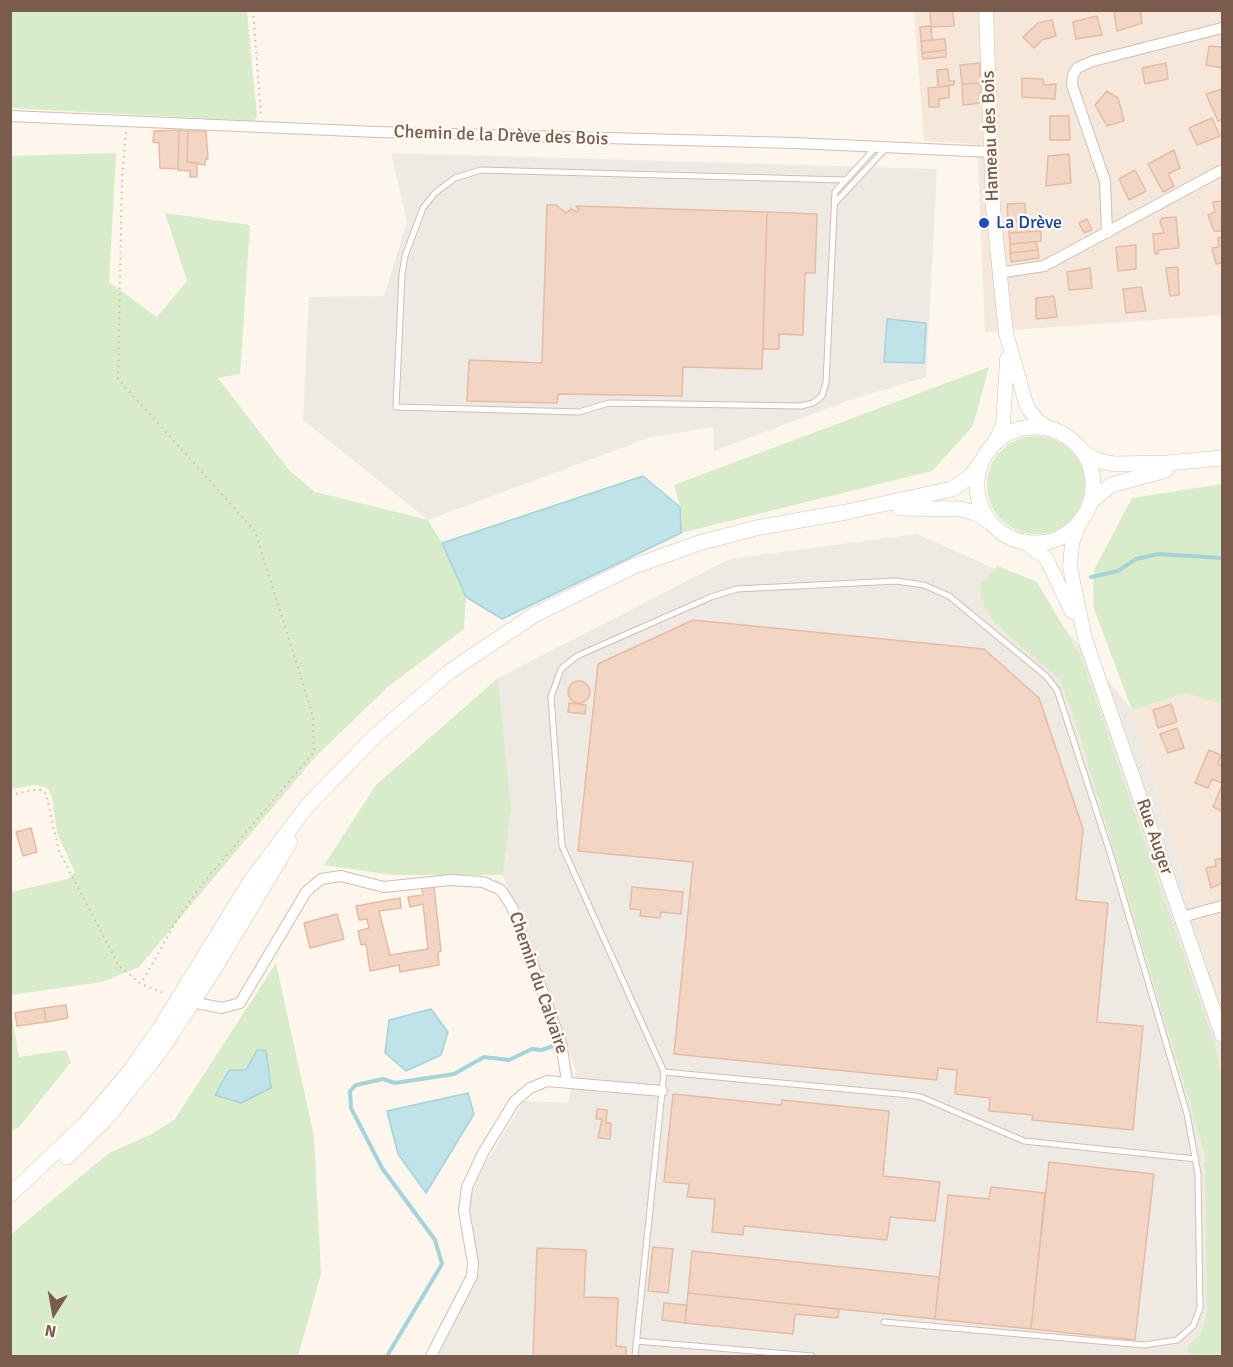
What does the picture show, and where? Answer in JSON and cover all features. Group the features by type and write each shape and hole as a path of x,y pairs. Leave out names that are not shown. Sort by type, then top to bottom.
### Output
{"main road":[{"path":"10,1204 62,1161 105,1120 147,1069 186,1000 285,850 345,767 390,722 449,672 514,627 570,595 632,567 699,543 756,528 846,512 952,489 971,476 994,444 1004,435 1023,428 1050,429 1068,438 1082,452 1095,460 1115,464 1204,461"},
{"path":"1082,452 1092,476 1090,502"},
{"path":"846,512 911,507 950,508 975,513 1009,537 1023,541 1052,540 1065,534 1081,520 1090,502 1102,490 1121,481 1222,458"},
{"path":"981,462 977,476 978,498 992,524"},
{"path":"10,1195 100,1108 186,1000"}],"street":[{"name":"Hameau des Bois","path":"986,10 998,273 1006,333 1027,407 1038,421 1050,429"},
{"path":"1107,233 1105,181 1072,85 1073,75 1077,68 1093,61 1222,28"},
{"name":"Chemin de la Drève des Bois","path":"10,116 260,127 795,143 993,152"},
{"path":"998,273 1039,267 1107,233 1222,170"},
{"name":"Hameau des Bois","path":"994,444 1000,433 1004,413 1006,333"},
{"name":"Rue Auger","path":"1081,520 1072,543 1071,567 1084,639"},
{"name":"Rue Auger","path":"1023,541 1046,558 1084,639 1222,1035"},
{"name":"Chemin du Calvaire","path":"186,1000 222,1008 240,1003 306,892 321,879 341,876 384,887 450,880 483,882 501,890 512,907 561,1043 567,1081"},
{"path":"1182,917 1222,906"},
{"path":"431,1356 472,1276 473,1263 464,1202 475,1168 508,1110 521,1095 539,1083 567,1081 662,1091"}],"lane":[{"path":"845,180 481,170 455,178 435,193 423,208 405,256 402,274 396,407 579,412 609,403 801,406 813,403 822,396 826,384 835,192 880,148"},
{"path":"833,205 880,148"},
{"path":"635,1356 663,1072 562,846 551,697 556,677 561,669 576,656 727,591 749,587 912,582 949,596 1046,676 1057,690 1126,904 1187,1114 1196,1160 1200,1308 1193,1326 1177,1340 1144,1345 884,1322"},
{"path":"663,1072 909,1095 921,1097 1024,1141 1196,1160"},
{"path":"636,1341 759,1354 812,1356"}],"path":[{"path":"253,10 262,111 260,127"},
{"path":"127,120 122,177 118,379 255,531 313,716 314,752 203,883 178,918 141,984"},
{"path":"10,795 34,790 46,794 59,851 119,966 141,984 186,1000"}],"shaded area":[{"path":"914,11 1222,11 1222,315 985,332 977,144 924,141"},
{"path":"391,153 937,169 926,377 850,400 714,451 713,427 651,437 428,520 303,420 309,297 384,296 407,222"},
{"path":"917,534 1029,584 1132,710 1222,1002 1222,1356 438,1356 479,1273 468,1202 482,1169 524,1101 568,1103 576,1070 503,875 511,808 498,678 730,559"},
{"path":"1186,693 1222,705 1222,1002 1132,710"}],"green space":[{"path":"10,11 247,11 257,117 254,121 11,108"},
{"path":"116,153 109,282 157,317 187,281 165,213 250,225 240,374 218,378 289,470 315,492 428,520 442,543 466,597 464,629 389,686 316,756 139,967 102,982 11,995 11,892 68,879 75,872 57,833 52,796 47,788 36,785 11,789 10,156"},
{"path":"989,367 973,426 932,471 681,533 680,507 674,485"},
{"path":"1036,436 1055,440 1071,450 1081,466 1085,485 1081,504 1071,520 1055,530 1036,534 1017,530 1001,520 991,504 987,485 991,466 1001,450 1017,440"},
{"path":"1222,484 1222,705 1186,693 1132,710 1093,606 1094,570 1132,498"},
{"path":"998,566 1037,582 1080,655 1214,1043 1222,1078 1222,1355 1187,1353 1188,1346 1201,1334 1207,1313 1205,1155 1074,717 1060,680 994,622 981,599 980,584"},
{"path":"498,678 511,808 503,875 392,875 324,865 376,785"},
{"path":"276,963 314,1137 321,1274 298,1356 11,1356 10,1235 109,1153 152,1134 175,1119"},
{"path":"11,1012 19,1057 66,1050 71,1062 19,1127 11,1131"}],"water":[{"path":"887,319 926,323 924,363 884,362"},
{"path":"643,476 680,507 681,533 502,619 466,597 442,543"},
{"path":"431,1009 448,1032 441,1055 406,1071 385,1053 389,1020"},
{"path":"257,1050 266,1050 271,1088 241,1103 215,1095 229,1070 246,1070"},
{"path":"468,1093 474,1114 426,1193 398,1154 387,1111"}],"building":[{"path":"930,10 953,10 954,26 931,27"},
{"path":"1140,10 1142,23 1117,31 1114,12"},
{"path":"1097,16 1102,35 1076,39 1073,22"},
{"path":"1052,20 1056,36 1042,40 1034,48 1023,37 1038,23"},
{"path":"931,26 932,40 921,41 920,27"},
{"path":"945,39 946,50 922,53 921,41"},
{"path":"1209,46 1222,47 1222,68 1206,65"},
{"path":"946,50 946,57 923,59 922,53"},
{"path":"980,63 981,83 962,84 960,65"},
{"path":"1166,63 1168,79 1145,84 1142,68"},
{"path":"948,69 949,81 954,81 954,85 938,87 937,70"},
{"path":"1022,78 1043,79 1044,85 1056,84 1055,99 1022,97"},
{"path":"981,83 982,103 963,105 962,84"},
{"path":"949,86 949,98 939,99 939,107 929,107 928,88"},
{"path":"1222,89 1222,120 1218,121 1206,94"},
{"path":"1107,91 1118,98 1124,121 1107,126 1095,105"},
{"path":"1050,116 1069,116 1070,140 1050,140"},
{"path":"1212,118 1220,136 1197,145 1189,128"},
{"path":"179,130 188,131 187,162 197,163 197,177 190,177 190,171 178,170"},
{"path":"179,130 178,169 160,168 159,143 153,142 154,131"},
{"path":"188,131 206,131 208,159 205,165 187,162"},
{"path":"1174,150 1180,168 1168,174 1174,186 1163,192 1148,164"},
{"path":"1069,154 1071,183 1046,186 1048,156"},
{"path":"1135,170 1146,191 1129,200 1119,179"},
{"path":"1222,201 1221,231 1214,231 1208,215 1215,212 1213,202"},
{"path":"1025,203 1026,220 1008,221 1007,204"},
{"path":"547,205 556,205 566,213 571,209 577,212 579,210 576,206 767,212 762,369 683,367 682,396 558,394 557,403 467,401 469,360 542,363"},
{"path":"767,212 817,214 815,273 805,273 803,335 779,334 779,349 763,349"},
{"path":"1176,217 1179,248 1158,250 1158,254 1155,254 1153,234 1164,233 1160,222 1162,218"},
{"path":"1040,219 1041,231 1009,233 1008,221"},
{"path":"1087,219 1092,230 1084,233 1079,223"},
{"path":"1041,231 1041,241 1010,244 1009,233"},
{"path":"1222,237 1222,263 1216,264 1212,248 1219,247 1218,238"},
{"path":"1036,242 1038,250 1010,253 1010,244"},
{"path":"1136,245 1136,269 1118,271 1116,247"},
{"path":"1038,250 1039,258 1011,262 1010,253"},
{"path":"1178,267 1179,295 1170,296 1166,268"},
{"path":"1090,268 1092,288 1069,290 1067,272"},
{"path":"1141,287 1146,311 1126,313 1123,289"},
{"path":"1054,296 1057,317 1036,319 1036,298"},
{"path":"693,620 984,649 1039,698 1083,829 1076,900 1108,903 1097,1022 1143,1026 1133,1130 1032,1120 1033,1115 989,1111 990,1098 955,1094 957,1070 938,1068 937,1080 674,1054 693,862 578,851 598,664"},
{"path":"579,681 587,684 590,692 587,700 579,703 571,700 568,692 571,684"},
{"path":"569,703 586,705 585,714 568,712"},
{"path":"1171,704 1177,722 1158,728 1153,710"},
{"path":"1177,728 1184,748 1168,753 1160,734"},
{"path":"1209,750 1221,755 1218,764 1222,766 1222,783 1212,779 1208,788 1195,783"},
{"path":"1222,785 1222,811 1213,807"},
{"path":"31,828 37,852 23,856 16,832"},
{"path":"1222,858 1222,883 1211,888 1206,868 1216,866 1215,860"},
{"path":"434,887 441,951 438,952 439,965 400,972 399,965 370,971 366,944 361,945 358,931 369,928 367,919 359,920 356,906 400,898 401,908 379,911 390,955 428,949 423,904 410,907 408,897 423,895 422,888"},
{"path":"632,887 683,892 681,914 661,912 660,918 640,916 641,910 630,909"},
{"path":"337,914 344,939 310,948 304,923"},
{"path":"66,1005 68,1018 46,1022 44,1008"},
{"path":"44,1008 46,1022 17,1026 15,1013"},
{"path":"673,1094 781,1105 782,1100 889,1111 883,1176 940,1182 935,1221 890,1217 887,1240 744,1226 743,1235 712,1232 715,1199 687,1197 689,1184 664,1182"},
{"path":"597,1109 607,1110 606,1123 611,1123 610,1139 598,1138 602,1119 596,1119"},
{"path":"1049,1162 1154,1174 1135,1340 1031,1329"},
{"path":"991,1187 1045,1193 1031,1329 935,1319 948,1195 989,1199"},
{"path":"653,1247 673,1249 668,1293 648,1291"},
{"path":"537,1248 586,1250 584,1297 618,1298 616,1346 626,1347 626,1356 533,1356"},
{"path":"692,1251 939,1277 935,1319 688,1293"},
{"path":"688,1293 839,1309 838,1318 795,1314 793,1334 685,1323"},
{"path":"664,1303 687,1305 685,1323 662,1320"}],"waterway":[{"path":"1091,577 1118,571 1136,559 1158,554 1222,558"},
{"path":"387,1356 442,1264 435,1240 382,1168 351,1108 350,1091 356,1085 383,1079 395,1083 454,1074 484,1057 509,1060 532,1049 542,1050 553,1046"}],"place":[{"name":"La Drève","path":"984,223"}]}
